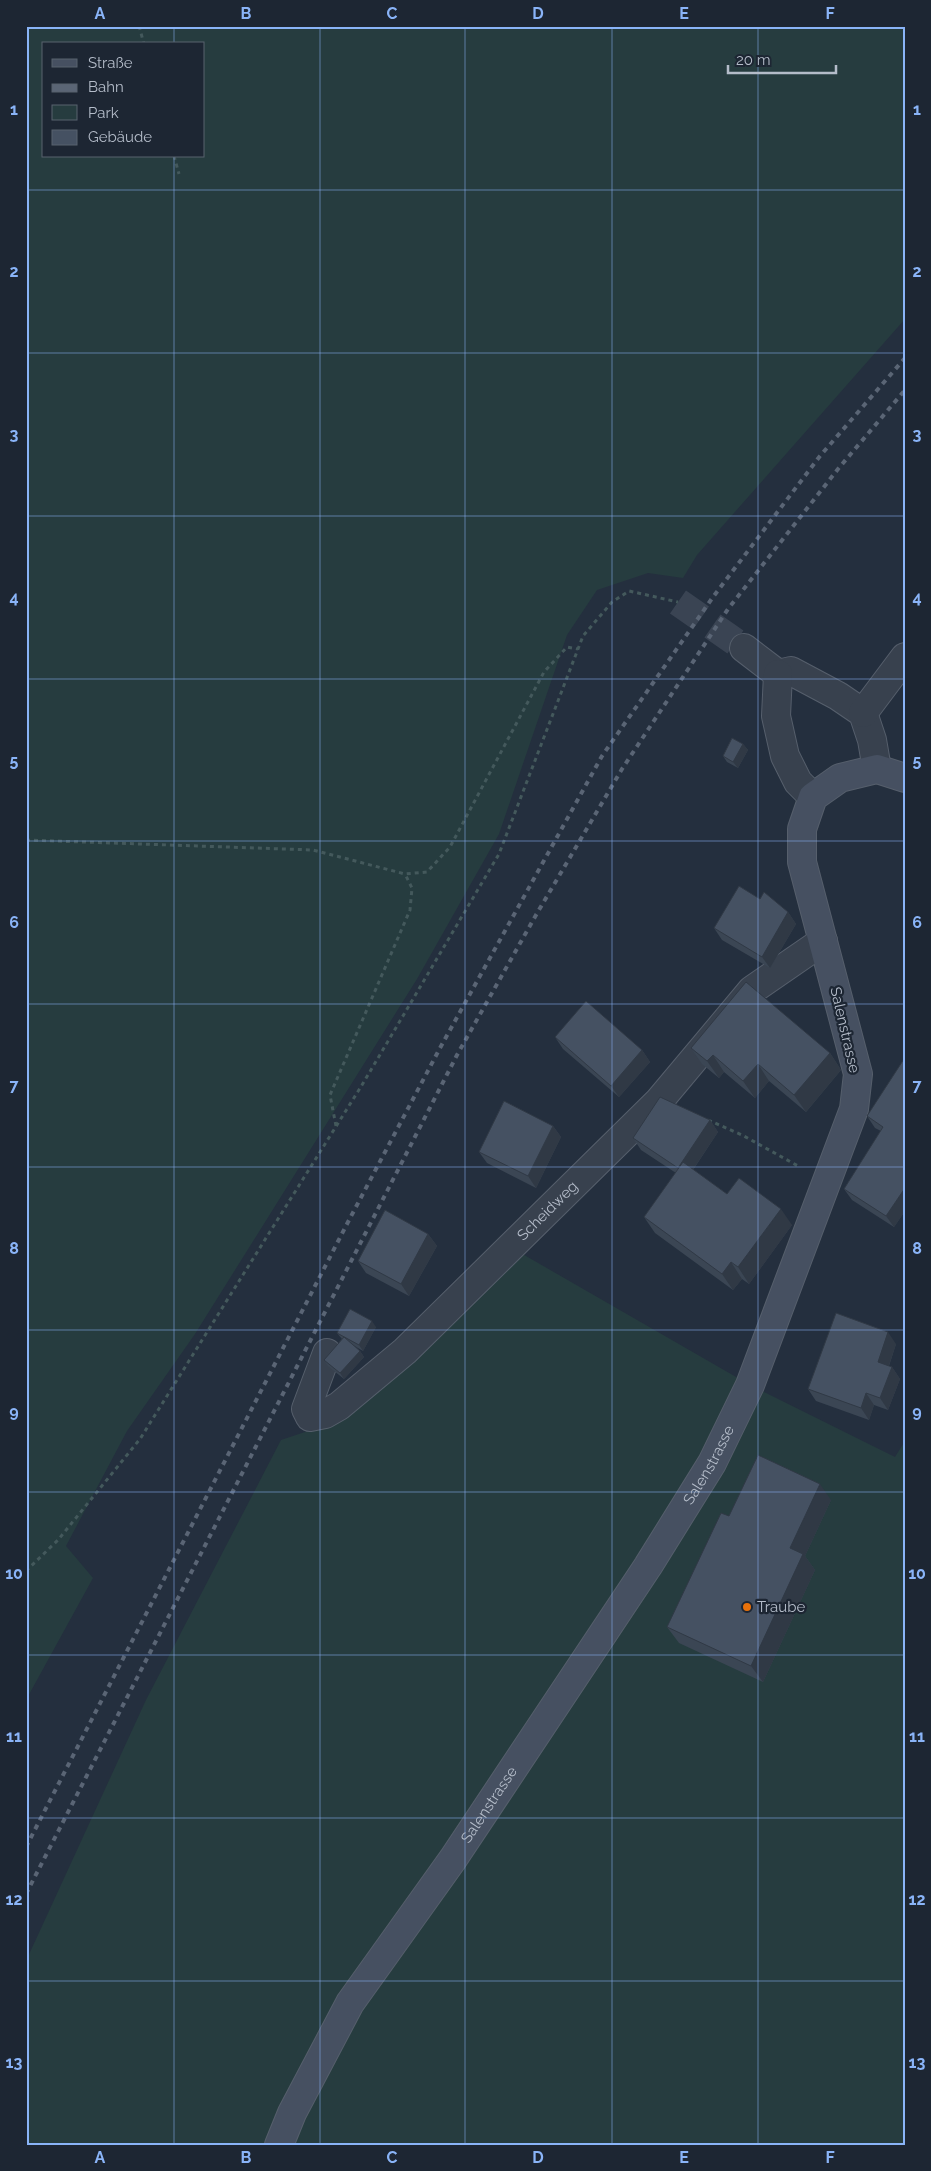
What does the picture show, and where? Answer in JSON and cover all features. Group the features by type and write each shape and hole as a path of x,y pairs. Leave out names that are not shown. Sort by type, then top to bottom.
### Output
{"street":[{"path":"744,648 778,674"},
{"path":"864,713 905,657"},
{"path":"778,674 791,671 838,696 864,713 872,740 877,769"},
{"path":"778,674 776,716 785,756 798,782 813,797 840,778 877,769 905,778"},
{"name":"Salenstrasse","path":"280,2145 292,2113 350,2003 453,1859 648,1566 712,1463 750,1385 854,1109 858,1074 802,862 802,829 813,797"},
{"name":"Scheidweg","path":"327,1353 306,1409 310,1417 325,1414 339,1406 405,1351 659,1101 752,990 823,941"}],"path":[{"path":"139,26 143,42"},
{"path":"175,158 179,174"},
{"path":"26,1571 58,1540 140,1439 424,983 499,854 584,636 612,602 629,591 678,602"},
{"path":"26,840 313,850 405,874 427,872 450,847 544,672 567,647 578,649"},
{"path":"336,1126 330,1095 410,910 412,888 405,874"},
{"path":"705,1120 742,1135 826,1183"}],"green space":[{"path":"26,26 905,26 905,319 697,555 683,578 648,573 597,590 567,635 499,834 417,979 195,1334 127,1431 66,1546 93,1578 26,1700"},
{"path":"519,1252 750,1385 895,1457 905,1441 905,2145 26,2145 26,1961 146,1700 281,1440 308,1431 370,1392"}],"building":[{"path":"732,738 743,744 733,762 723,756"},
{"path":"739,886 760,899 764,892 788,912 762,957 714,928"},
{"path":"746,982 830,1053 794,1095 758,1064 743,1081 713,1055 707,1061 691,1048"},
{"path":"586,1001 642,1050 611,1086 555,1037"},
{"path":"904,1059 905,1188 886,1216 844,1189 883,1127 867,1116"},
{"path":"660,1097 710,1120 678,1168 633,1138"},
{"path":"504,1101 553,1126 528,1176 479,1152"},
{"path":"683,1162 727,1194 739,1178 781,1209 738,1267 731,1262 722,1274 644,1217"},
{"path":"385,1210 428,1234 401,1284 358,1261"},
{"path":"350,1309 372,1321 359,1345 337,1333"},
{"path":"836,1313 888,1332 878,1362 892,1367 880,1398 866,1393 861,1408 808,1389"},
{"path":"344,1337 360,1351 340,1373 324,1360"},
{"name":"Traube","path":"758,1455 820,1484 790,1548 803,1554 751,1666 667,1627 721,1513 729,1516"}],"tunnel":[{"path":"678,602 744,648"}],"railway":[{"path":"26,1847 348,1222 440,1048 602,756 713,597 820,456 905,358"},
{"path":"26,1894 457,1055 536,915 622,769 728,609 838,469 905,390"}],"place":[{"name":"Traube","path":"747,1607"}]}
